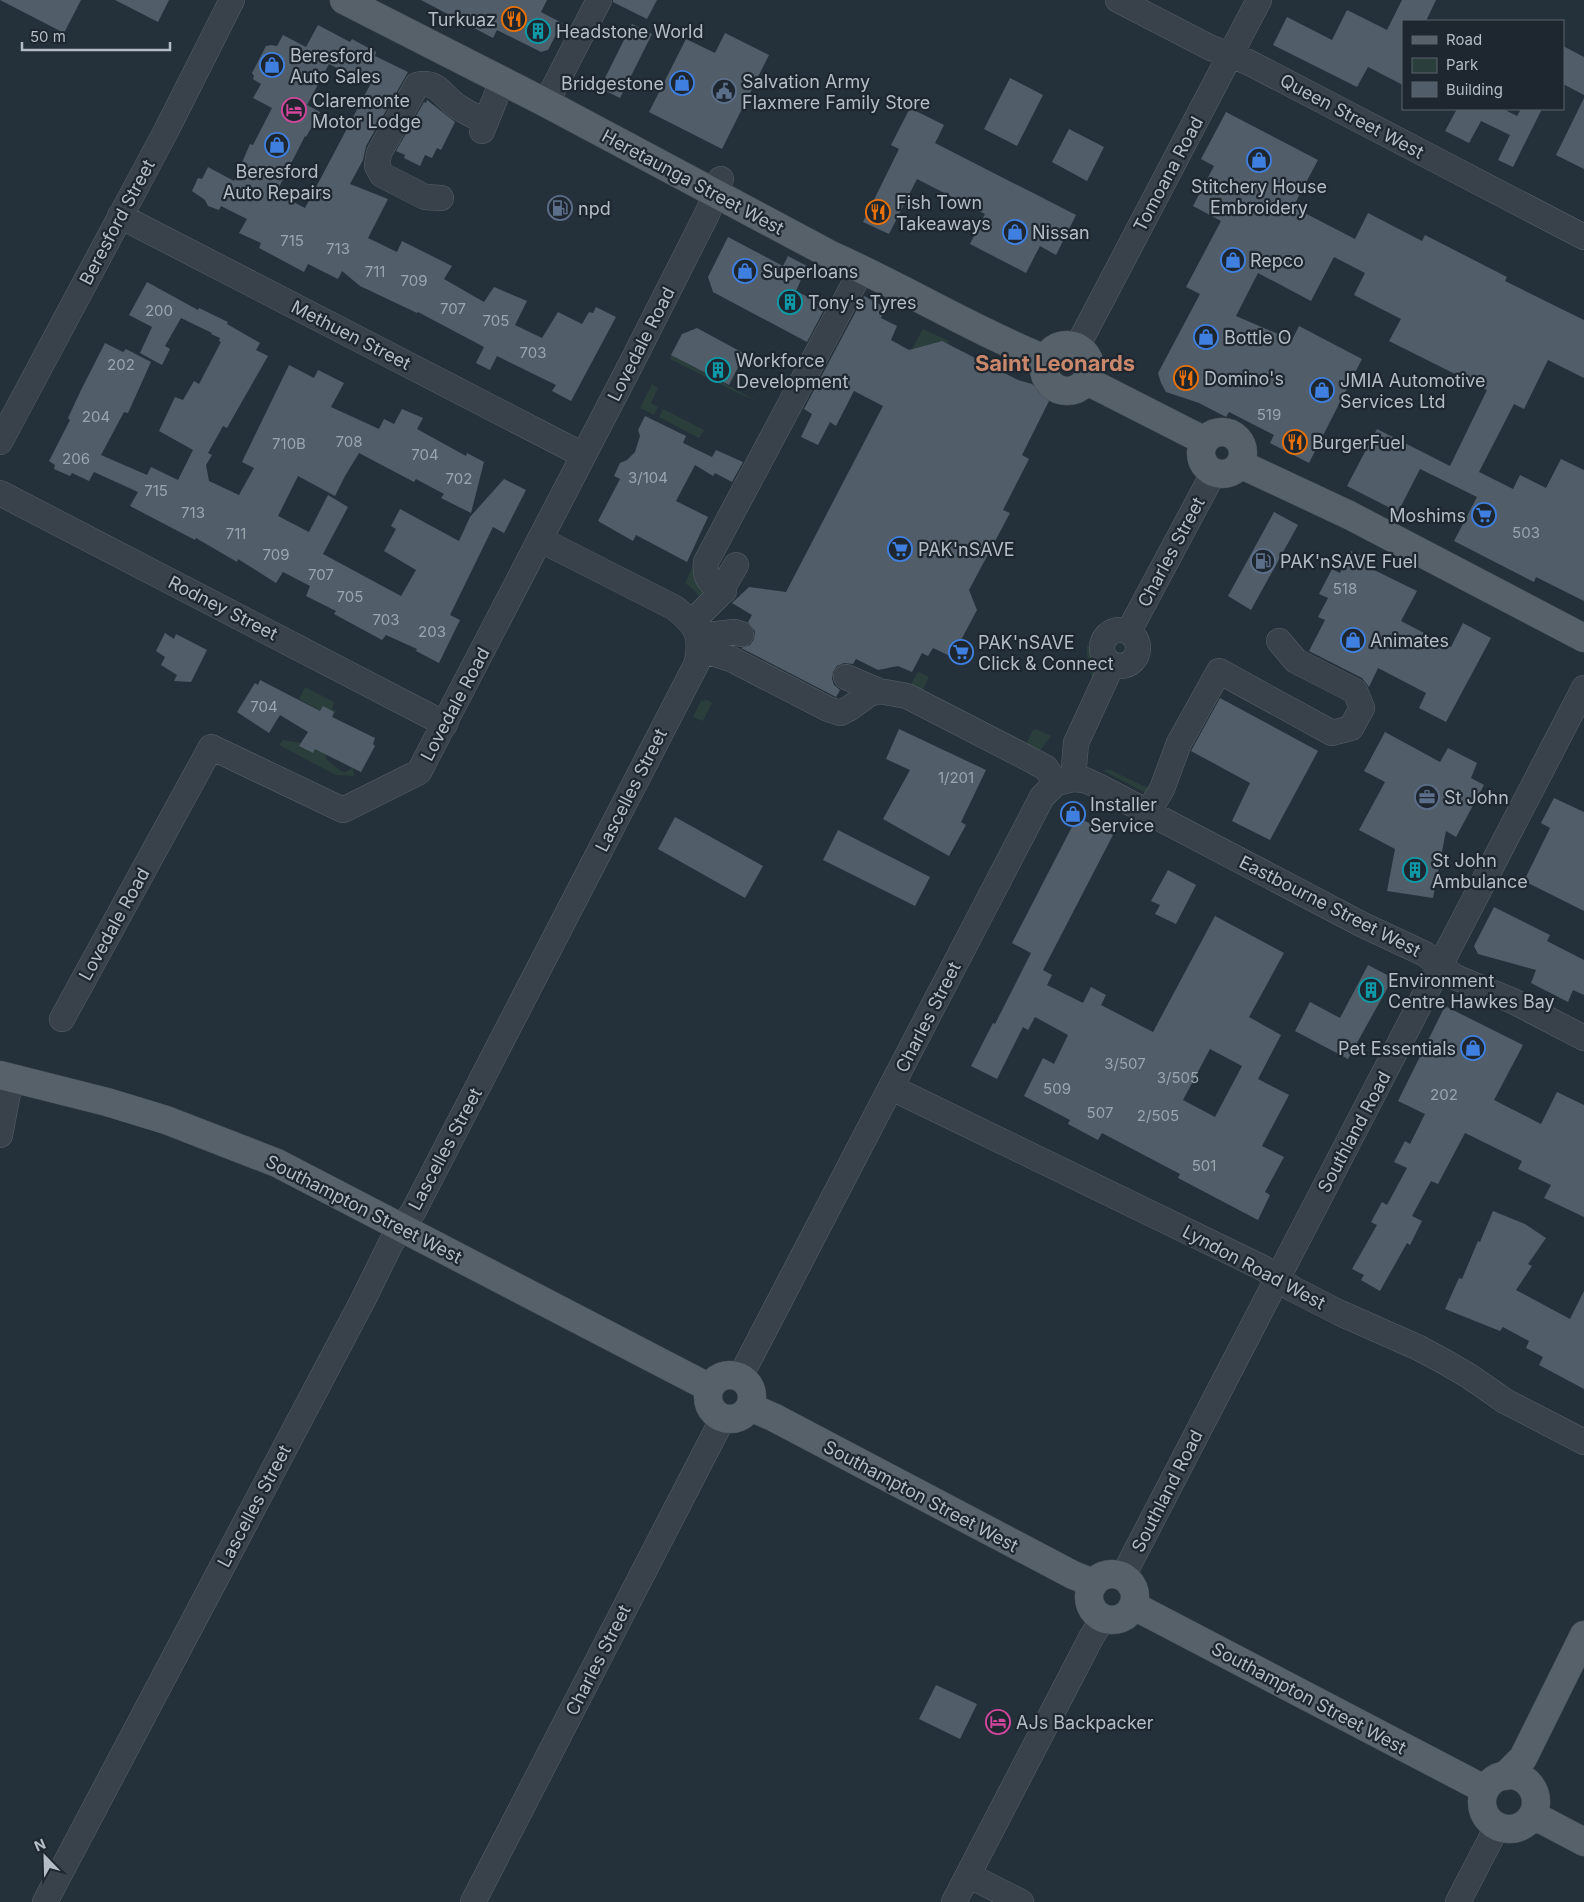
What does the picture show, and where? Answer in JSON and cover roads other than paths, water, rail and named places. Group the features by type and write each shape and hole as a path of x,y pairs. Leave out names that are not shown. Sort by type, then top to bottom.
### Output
{"main road":[{"name":"Heretaunga Street West","path":"344,0 502,82 549,97"},
{"name":"Heretaunga Street West","path":"378,0 549,97 718,186 1021,337 1058,352"},
{"name":"Heretaunga Street West","path":"718,186 831,255 928,304 1058,352"},
{"path":"1058,352 1085,353 1090,363 1090,374 1087,381 1072,390 1058,389 1047,379 1044,370 1058,352"},
{"path":"1087,381 1205,441"},
{"path":"1218,433 1231,434 1240,443 1242,450 1240,464 1231,472 1224,474 1214,472 1205,465 1202,459 1201,452 1205,441 1211,435 1218,433"},
{"path":"1240,464 1349,515 1584,638"},
{"name":"Southampton Street West","path":"6,1076 107,1102 166,1120 277,1163 710,1388"},
{"path":"726,1376 740,1377 750,1387 752,1393 750,1407 741,1417 734,1419 723,1418 711,1408 709,1402 710,1388 720,1378 726,1376"},
{"name":"Southampton Street West","path":"750,1407 773,1417 1072,1576 1093,1583"},
{"path":"1110,1573 1123,1576 1129,1580 1136,1592 1134,1606 1125,1617 1118,1620 1103,1618 1096,1614 1091,1607 1089,1599 1093,1583 1110,1573"},
{"name":"Southampton Street West","path":"1134,1606 1495,1783"},
{"path":"1495,1783 1522,1778 1530,1787 1535,1798 1536,1808 1533,1815 1523,1826 1516,1829 1497,1827 1490,1822 1482,1807 1482,1799 1495,1783 1523,1758 1584,1635"},
{"path":"1530,1787 1535,1769 1584,1673"},
{"path":"1533,1815 1584,1842"}],"street":[{"name":"Beresford Street","path":"0,442 232,0"},
{"path":"549,97 599,0"},
{"name":"Queen Street West","path":"1118,0 1211,48 1259,67 1584,237"},
{"name":"Tomoana Road","path":"1058,352 1230,56 1259,0"},
{"path":"445,195 425,197 382,175 377,166 379,153 417,85 426,83 438,88 456,106 484,126 502,82"},
{"name":"Lovedale Road","path":"62,1019 211,747 342,810 419,772 446,724 583,454 666,296 707,214 718,186"},
{"name":"Methuen Street","path":"120,216 583,454"},
{"path":"723,590 707,580 705,572 706,562 862,269"},
{"name":"Charles Street","path":"740,1377 1042,797 1064,781 1076,743 1112,665 1128,665 1136,656 1138,644 1135,637 1128,631 1214,472"},
{"name":"Rodney Street","path":"0,493 446,724"},
{"path":"541,540 675,608 696,636 731,659 828,709 840,712 850,708 869,694 879,691"},
{"path":"696,636 736,565"},
{"path":"696,636 734,632 741,634"},
{"name":"Lascelles Street","path":"45,1902 363,1300 391,1243 413,1212 689,679 697,663 696,636"},
{"path":"1148,812 1162,789 1179,743 1219,671 1332,733 1351,728 1362,708 1355,691 1296,661 1279,641"},
{"path":"846,677 879,691 907,696 1046,768 1064,781"},
{"name":"Southland Road","path":"1123,1576 1584,688"},
{"name":"Eastbourne Street West","path":"1064,781 1085,780 1363,925 1425,954 1455,977 1513,1001 1584,1038"},
{"path":"0,1135 6,1076"},
{"name":"Lyndon Road West","path":"892,1088 1263,1268 1293,1289 1340,1313 1419,1348 1445,1362 1505,1401 1584,1442"},
{"name":"Charles Street","path":"473,1902 723,1418"},
{"path":"954,1902 1103,1618"},
{"path":"1458,1902 1497,1827"},
{"path":"968,1875 1022,1902"}],"place":[{"name":"Turkuaz","path":"514,19"},
{"name":"Headstone World","path":"538,31"},
{"name":"Beresford Auto Sales","path":"272,65"},
{"name":"Bridgestone","path":"682,83"},
{"name":"Salvation Army Flaxmere Family Store","path":"724,91"},
{"name":"Claremonte Motor Lodge","path":"294,110"},
{"name":"Beresford Auto Repairs","path":"277,145"},
{"name":"Stitchery House Embroidery","path":"1259,160"},
{"name":"npd","path":"560,208"},
{"name":"Fish Town Takeaways","path":"878,212"},
{"name":"Nissan","path":"1015,232"},
{"name":"Repco","path":"1233,260"},
{"name":"Superloans","path":"745,271"},
{"name":"Tony's Tyres","path":"790,302"},
{"name":"Bottle O","path":"1206,337"},
{"name":"Workforce Development","path":"718,370"},
{"name":"Domino's","path":"1186,378"},
{"name":"JMIA Automotive Services Ltd","path":"1322,390"},
{"name":"BurgerFuel","path":"1295,442"},
{"name":"Moshims","path":"1484,515"},
{"name":"PAK'nSAVE","path":"900,549"},
{"name":"PAK'nSAVE Fuel","path":"1263,561"},
{"name":"Animates","path":"1353,640"},
{"name":"PAK'nSAVE Click & Connect","path":"961,652"},
{"name":"St John","path":"1427,797"},
{"name":"Installer Service","path":"1073,814"},
{"name":"St John Ambulance","path":"1415,870"},
{"name":"Environment Centre Hawkes Bay","path":"1371,990"},
{"name":"Pet Essentials","path":"1473,1048"},
{"name":"AJs Backpacker","path":"998,1722"}],"district":[{"name":"Saint Leonards","path":"1055,363"}]}
